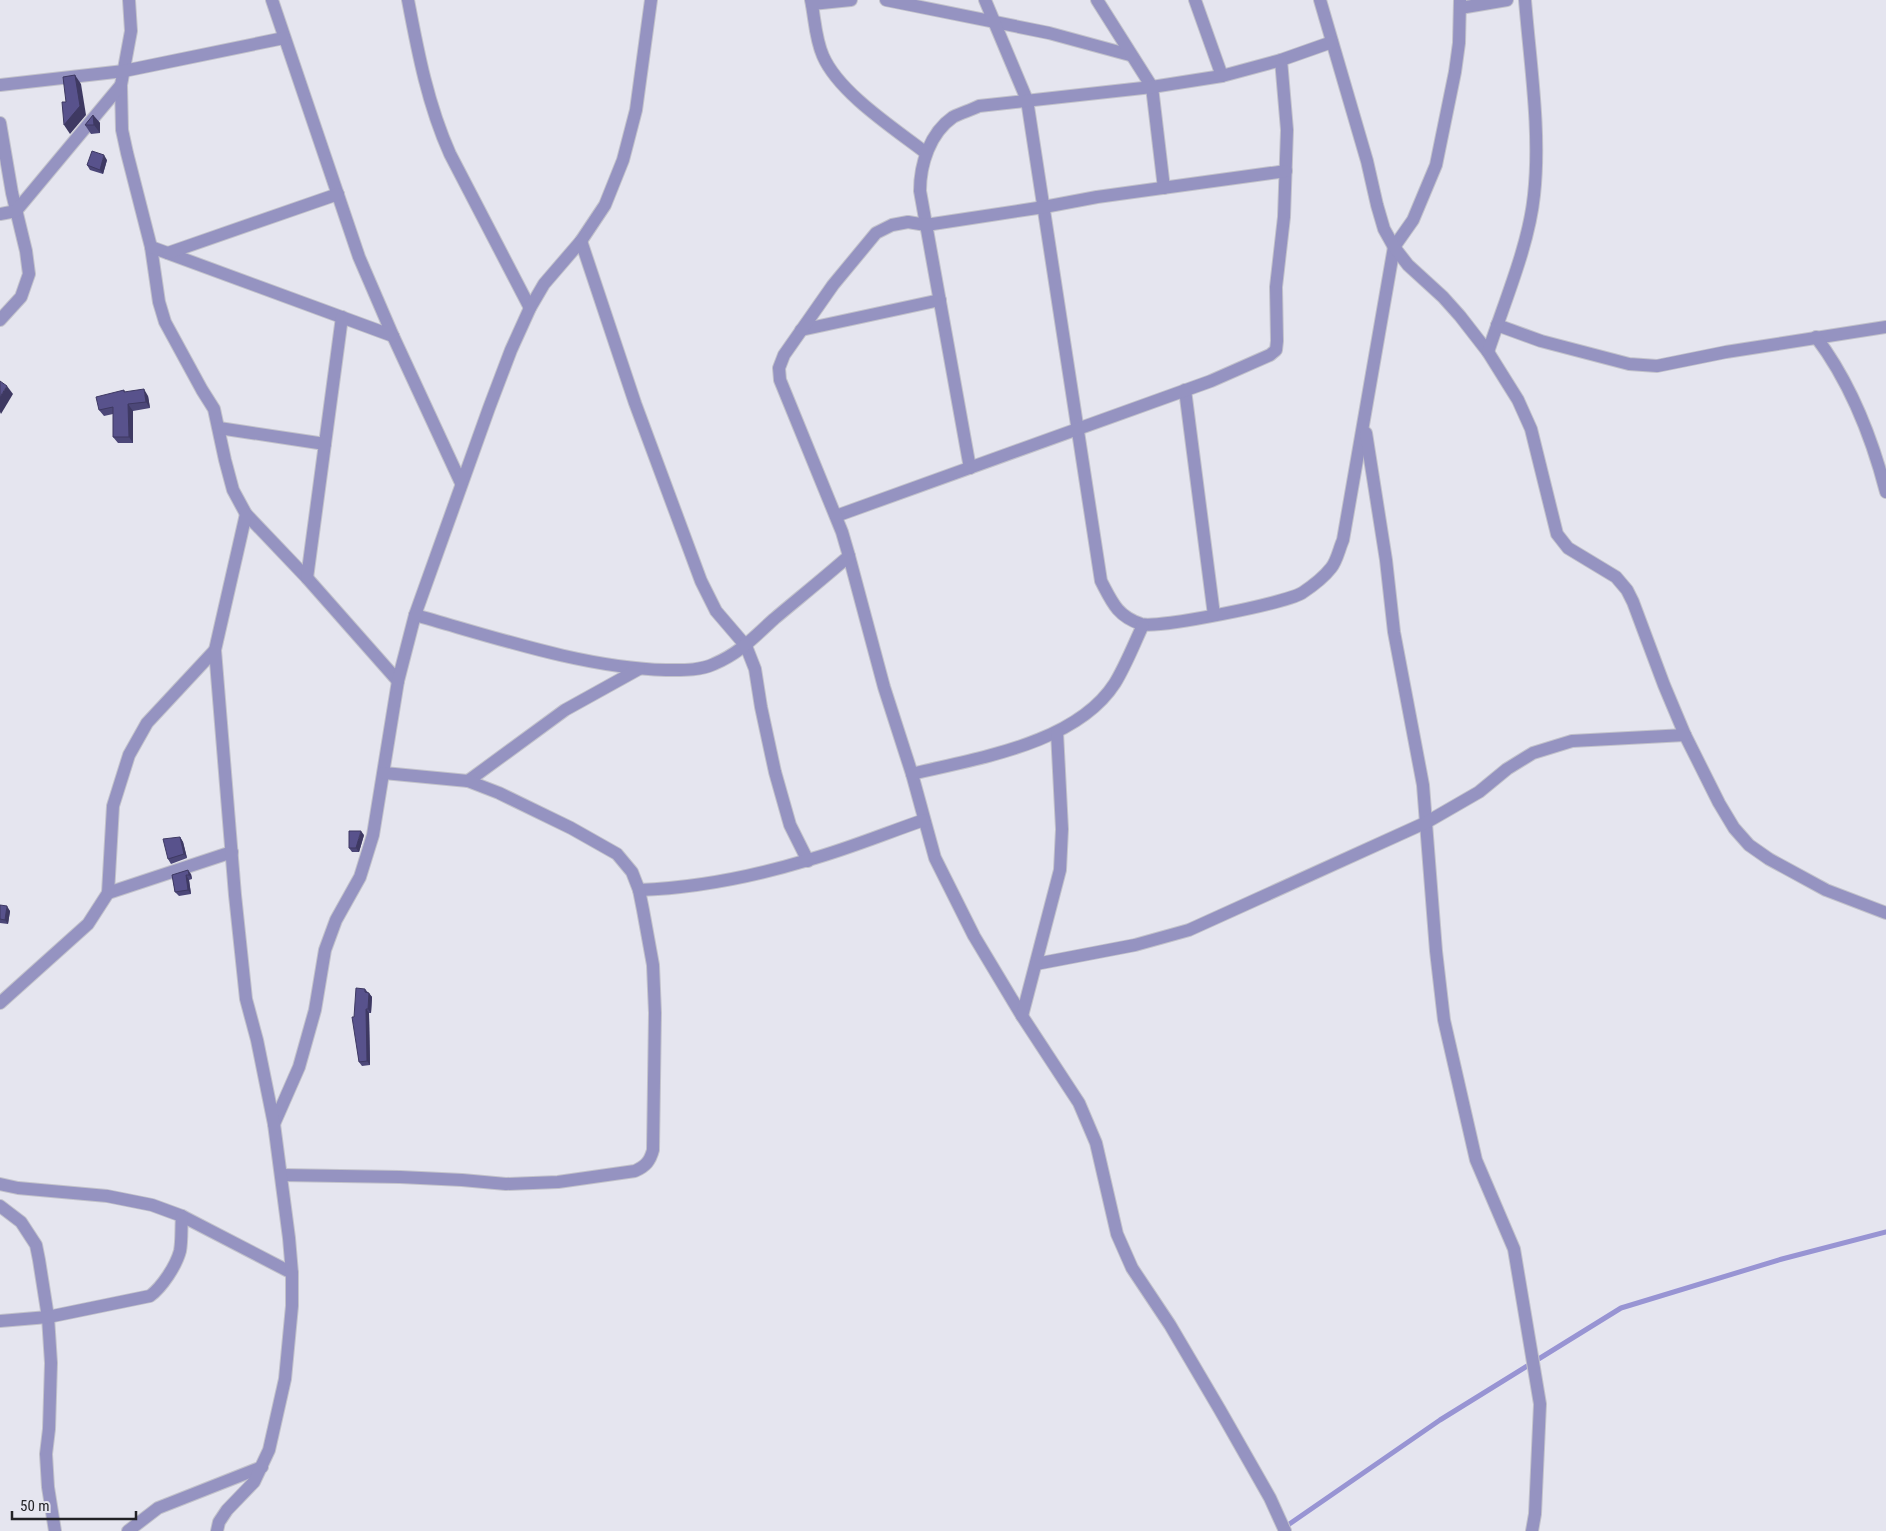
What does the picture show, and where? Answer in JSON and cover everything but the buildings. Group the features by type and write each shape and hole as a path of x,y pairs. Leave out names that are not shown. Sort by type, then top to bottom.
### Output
{"street":[{"path":"129,0 131,31 121,85 122,130 126,153 151,247 165,322 214,409 225,460 234,490 246,514 308,578 398,681"},
{"path":"272,0 360,257 393,336 461,483"},
{"path":"408,0 428,93 439,129 450,154 530,308"},
{"path":"274,1124 301,1058 315,1010 325,950 336,920 360,877 373,835 398,681 415,615 461,483 511,350 530,308 544,284 582,241 605,205 624,160 636,110 651,0"},
{"path":"851,0 812,2 816,35 824,58 835,75 864,106 926,153"},
{"path":"886,0 994,22 1130,54"},
{"path":"986,0 1028,100 1101,581 1114,608 1128,618 1143,625 1163,624 1214,615 1300,594 1332,568 1343,540 1394,247 1412,220 1436,165 1455,72 1459,43 1460,4 1507,0"},
{"path":"1097,0 1152,87 1164,188"},
{"path":"1195,0 1222,76"},
{"path":"1320,0 1367,161 1384,229 1394,247 1408,265 1443,297 1460,316 1488,352 1518,400 1531,429 1557,534 1568,548 1616,578 1627,590 1685,735 1719,803 1734,828 1749,845 1769,859 1826,890 1886,913"},
{"path":"1488,352 1526,235 1534,196 1537,151 1525,0"},
{"path":"0,85 124,71 284,38"},
{"path":"970,468 920,190 920,174 926,153 937,133 953,118 979,106 1152,87 1222,76 1281,60 1332,42"},
{"path":"836,516 1185,390 1270,355 1276,350 1276,279 1282,244 1287,130 1281,60"},
{"path":"0,214 16,211 121,85"},
{"path":"0,123 16,211 26,251 28,274 21,297 0,320"},
{"path":"1285,1531 1270,1498 1220,1410 1170,1325 1132,1268 1117,1234 1096,1143 1079,1103 1022,1016 974,936 935,858 912,774 884,687 849,556 836,516 780,380 779,368 784,355 833,285 876,233 892,225 908,222 926,224 1286,171"},
{"path":"168,254 338,194"},
{"path":"582,241 635,403 701,581 716,611 746,646 755,669 775,772 790,825 808,861"},
{"path":"151,247 393,336"},
{"path":"801,330 940,300"},
{"path":"308,578 342,317"},
{"path":"1497,325 1541,340 1621,362 1658,366 1726,352 1886,327"},
{"path":"1816,337 1832,358 1860,414 1886,492"},
{"path":"1185,390 1214,615"},
{"path":"1364,421 1386,560 1394,632 1423,785 1436,951 1444,1020 1476,1160 1514,1250 1540,1404 1535,1514 1532,1531"},
{"path":"219,428 325,444"},
{"path":"216,1531 219,1522 227,1510 254,1482 269,1450 285,1380 292,1306 292,1273 274,1124 257,1040 246,999 215,650 246,514"},
{"path":"415,615 510,642 585,660 639,669 699,669 713,665 746,646 770,623 849,556"},
{"path":"912,774 970,761 1025,745 1058,732 1096,705 1114,684 1143,625"},
{"path":"0,1003 88,924 108,893 113,806 129,754 147,723 215,650"},
{"path":"468,781 565,710 639,669"},
{"path":"1022,1016 1060,870 1062,829 1058,732"},
{"path":"1036,964 1135,945 1189,930 1427,822 1479,792 1507,769 1533,753 1554,745 1572,741 1685,735"},
{"path":"281,1175 400,1176 506,1184 558,1182 635,1171 645,1166 650,1160 653,1150 655,1013 653,965 639,890 632,872 617,854 571,828 499,793 468,781 384,773"},
{"path":"639,890 674,889 734,878 808,861 924,820"},
{"path":"108,893 232,852"},
{"path":"0,1184 18,1188 108,1196 152,1204 182,1216 292,1273"},
{"path":"0,1206 21,1222 36,1245 48,1317 51,1362 50,1429 46,1454 48,1487 55,1531"},
{"path":"0,1321 48,1317 150,1296 157,1291 168,1276 180,1252 182,1216"},
{"path":"128,1531 158,1508 262,1467"}],"waterway":[{"path":"1285,1527 1440,1420 1621,1308 1782,1259 1886,1232"}]}
